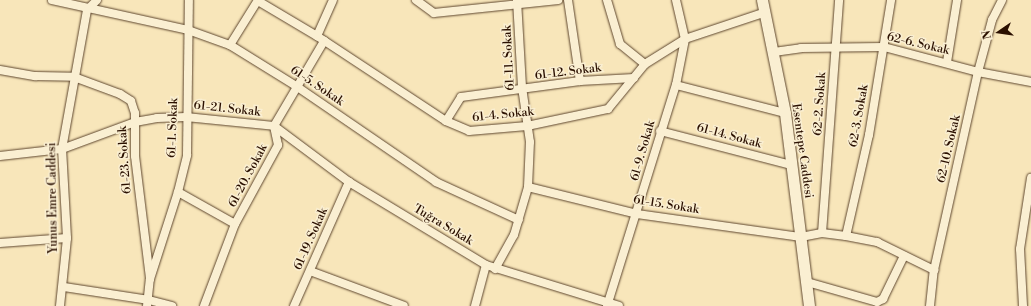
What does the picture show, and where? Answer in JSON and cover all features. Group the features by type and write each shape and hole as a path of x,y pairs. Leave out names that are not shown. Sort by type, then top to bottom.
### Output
{"street":[{"name":"61-5. Sokak","path":"52,0 87,10 188,30 230,45 296,86 436,182 519,220"},
{"path":"87,10 97,0"},
{"name":"61-1. Sokak","path":"148,303 150,279 178,192 187,155 186,117 189,0"},
{"path":"274,126 321,38 333,0"},
{"path":"416,0 434,13 517,3 558,0"},
{"path":"568,0 580,81"},
{"path":"607,0 620,44 646,64"},
{"name":"61-9. Sokak","path":"607,305 637,214 660,131 676,85 685,39 676,0"},
{"name":"Esentepe Caddesi","path":"762,0 766,12 785,113 809,306"},
{"name":"62-2. Sokak","path":"822,233 839,0"},
{"name":"62-3. Sokak","path":"846,236 869,135 892,0"},
{"path":"947,62 957,0"},
{"name":"62-10. Sokak","path":"930,306 934,270 978,72 992,20 1002,0"},
{"path":"230,45 258,1"},
{"name":"61-4. Sokak","path":"258,1 321,38 446,121 468,131 527,126 608,109 646,64 685,39 766,12"},
{"name":"61-11. Sokak","path":"495,269 514,235 528,186 527,126 517,3"},
{"name":"Yunus Emre Caddesi","path":"60,306 64,287 67,238 62,148 87,10"},
{"name":"62-6. Sokak","path":"774,52 800,48 884,47 947,62 978,72 1031,82"},
{"path":"0,70 35,76 74,77"},
{"name":"61-23. Sokak","path":"74,77 120,94 131,102 135,122 135,156 150,279"},
{"name":"61-12. Sokak","path":"446,121 461,97 523,90 580,81 634,78"},
{"path":"676,85 785,113"},
{"name":"61-21. Sokak","path":"0,156 62,148 135,122 186,117 274,126"},
{"name":"Tuğra Sokak","path":"274,126 349,182 486,265 607,305 619,306"},
{"name":"61-20. Sokak","path":"204,306 235,224 278,145 274,126"},
{"name":"61-14. Sokak","path":"660,131 791,165"},
{"path":"1023,306 1020,249 1031,178"},
{"name":"61-19. Sokak","path":"294,306 349,182"},
{"name":"61-15. Sokak","path":"528,186 637,214 801,237 822,233 877,242 934,270"},
{"path":"178,192 235,224"},
{"path":"0,243 67,238"},
{"path":"807,282 877,302 883,299 904,256"},
{"path":"475,306 486,265"},
{"path":"310,271 404,306"},
{"path":"64,287 148,303 172,306"}]}
